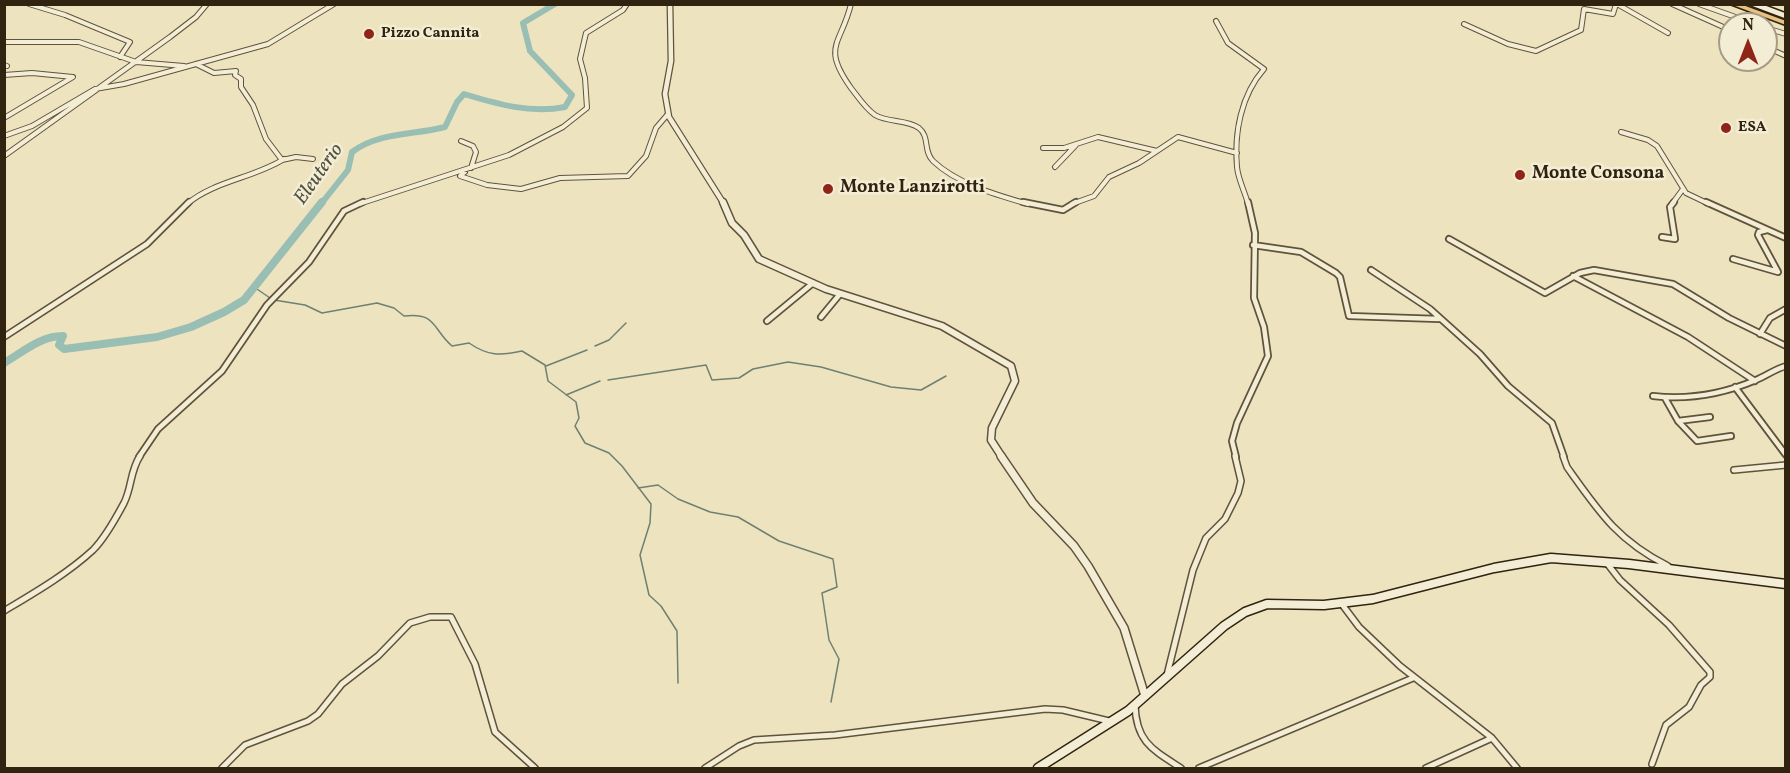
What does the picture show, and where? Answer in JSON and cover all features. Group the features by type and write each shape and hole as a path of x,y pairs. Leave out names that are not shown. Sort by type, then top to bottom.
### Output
{"highway":[{"path":"1733,4 1785,20"},
{"path":"1741,4 1785,20"}],"main road":[{"path":"1757,5 1785,20"},
{"path":"1038,768 1135,705 1224,626 1257,607 1268,604 1324,606 1372,599 1525,561 1551,558 1606,562 1785,584"}],"street":[{"path":"29,4 64,15 130,42 120,57"},
{"path":"4,156 136,62 196,17 207,4"},
{"path":"4,136 32,126 86,92 268,44 334,4"},
{"path":"4,611 48,584 94,549 124,503 130,488 132,468 158,429 215,379 273,299 309,262 344,211 371,198 469,169 520,150 563,127 587,108 585,78 580,59 586,33 623,10 627,4"},
{"path":"670,4 671,61 665,94 668,114 720,194 727,214 744,235 753,253 766,263 840,294 942,326 1011,366 1015,381 992,428 991,440 1033,503 1074,546 1094,576 1124,628 1145,696"},
{"path":"852,4 834,48 836,66 841,74 873,114 901,120 922,130 928,141 931,159 942,170 979,189 1063,210 1073,203 1094,196 1109,177 1183,136 1237,153"},
{"path":"1464,24 1508,44 1536,51 1581,30 1584,9 1613,14 1617,4 1668,33"},
{"path":"1672,4 1718,25"},
{"path":"1699,4 1721,12"},
{"path":"1166,677 1193,570 1206,538 1224,519 1238,493 1240,481 1232,441 1237,423 1268,356 1264,327 1254,298 1253,245 1255,233 1245,187 1237,169 1238,125 1244,102 1255,79 1264,69 1243,56 1220,34 1216,21"},
{"path":"4,42 79,42 136,62 187,66"},
{"path":"196,64 214,73 236,71 235,75 241,79 241,87 253,105 266,139 282,160 313,159"},
{"path":"4,75 32,73 73,77 4,118"},
{"path":"461,141 473,147 476,152 469,169 460,176 488,185 521,189 560,178 628,176 646,156 656,128 668,114"},
{"path":"1621,132 1648,140 1657,146 1683,189 1692,197 1785,238"},
{"path":"1043,148 1056,150 1098,137 1157,152"},
{"path":"1055,167 1078,143"},
{"path":"4,337 147,244 162,232 186,203 198,196 268,171 284,159"},
{"path":"1662,237 1675,239 1670,207 1683,189"},
{"path":"1733,259 1778,272 1758,235 1759,232 1767,230"},
{"path":"1449,239 1545,293 1573,276 1594,270 1672,284 1785,346"},
{"path":"1253,245 1301,252 1336,273 1345,290 1349,316 1439,319"},
{"path":"1371,270 1430,309 1480,354 1508,386 1552,423 1567,467 1619,535 1640,552 1675,570"},
{"path":"1573,276 1680,333 1755,381"},
{"path":"767,321 813,283"},
{"path":"821,317 840,294"},
{"path":"1760,334 1770,318 1785,309"},
{"path":"1653,396 1665,398 1713,393 1755,381 1785,366"},
{"path":"1735,387 1785,455"},
{"path":"1665,398 1678,421 1696,441 1731,436"},
{"path":"1678,421 1710,417"},
{"path":"1734,471 1785,465"},
{"path":"1606,562 1620,580 1670,625 1710,672 1710,676 1697,687 1689,706 1668,722 1658,742 1656,760 1652,764"},
{"path":"1341,603 1359,627 1378,642 1413,678 1492,738 1517,768"},
{"path":"222,768 245,745 308,721 318,714 342,684 378,656 410,623 440,617 451,617 456,624 475,664 495,732 535,768"},
{"path":"1198,768 1413,678"},
{"path":"1135,705 1136,724 1142,739 1152,750 1181,768"},
{"path":"705,768 739,746 754,740 835,735 1045,709 1063,710 1109,722"},
{"path":"1426,768 1492,738"}],"waterway":[{"name":"Eleuterio","path":"321,204 348,170 352,152 385,137 445,127 457,102 464,94 527,109 565,107 572,95 530,51 523,23 555,4"},
{"name":"Eleuterio","path":"4,363 32,345 55,337 63,336 59,345 64,349 157,337 191,327 224,312 244,300 322,202"},
{"path":"254,287 270,298"},
{"path":"274,300 305,305 322,313 377,303 394,308 404,316 423,317 433,323 452,346 469,343 494,354 522,351 545,365 548,381 566,395"},
{"path":"595,346 609,340 626,323"},
{"path":"546,366 587,350"},
{"path":"608,380 706,365 712,380 739,378 753,369 788,362 821,367 891,387 921,390 946,376"},
{"path":"566,395 600,381"},
{"path":"566,395 576,402 579,418 575,426 585,443 609,453 639,488"},
{"path":"639,488 658,485 678,499 710,512 738,517 779,541 833,559 837,587 822,593 829,640 839,659 831,702"},
{"path":"639,488 651,504 650,523 640,555 649,595 661,606 677,631 678,683"}],"place":[{"name":"Pizzo Cannita","path":"369,34"},
{"name":"ESA","path":"1726,128"},
{"name":"Monte Consona","path":"1520,175"},
{"name":"Monte Lanzirotti","path":"828,189"}]}
